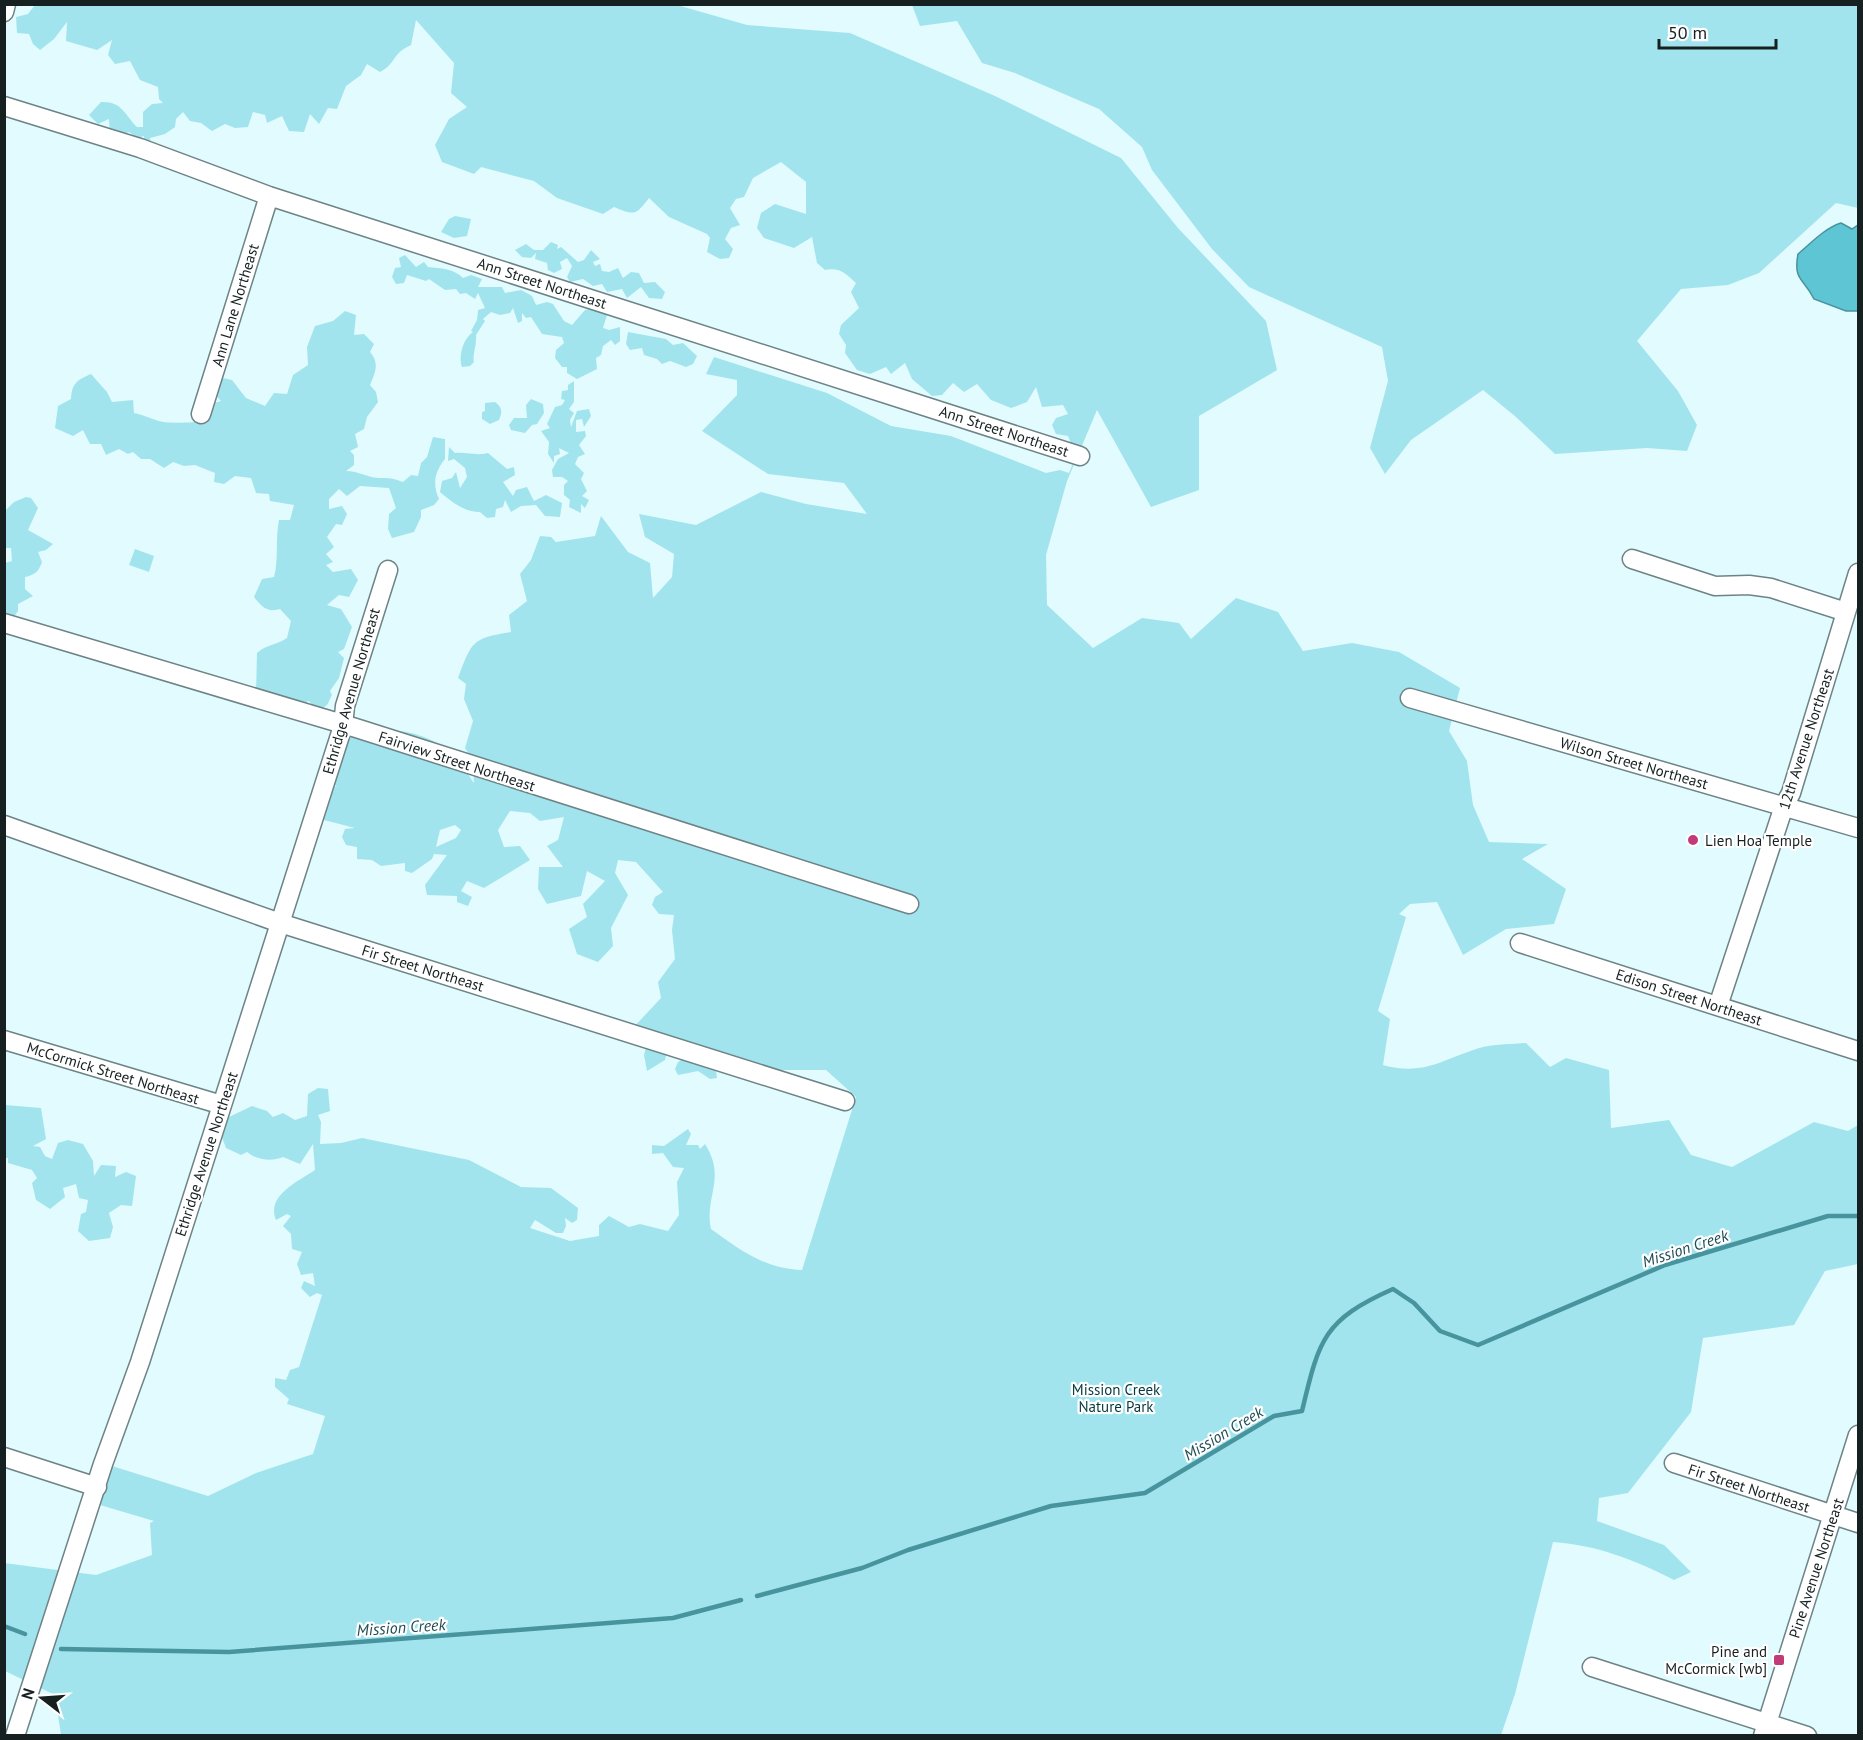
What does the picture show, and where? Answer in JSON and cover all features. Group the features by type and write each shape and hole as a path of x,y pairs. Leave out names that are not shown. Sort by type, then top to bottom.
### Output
{"street":[{"path":"4,12 6,4"},
{"name":"Ann Street Northeast","path":"4,106 140,148 269,196 1080,456"},
{"name":"Ann Lane Northeast","path":"201,414 269,196"},
{"path":"1632,559 1715,586 1749,585 1771,588 1846,612"},
{"name":"Ethridge Avenue Northeast","path":"15,1736 96,1487 140,1362 343,726 345,706 388,570"},
{"name":"12th Avenue Northeast","path":"1718,1006 1784,806 1791,793 1858,573"},
{"name":"Fairview Street Northeast","path":"4,623 343,726 909,904"},
{"name":"Wilson Street Northeast","path":"1410,698 1858,828"},
{"name":"Fir Street Northeast","path":"4,825 280,923 845,1101"},
{"name":"Edison Street Northeast","path":"1520,943 1858,1051"},
{"name":"McCormick Street Northeast","path":"4,1040 222,1105"},
{"name":"Pine Avenue Northeast","path":"1765,1729 1858,1435"},
{"path":"4,1457 96,1487"},
{"name":"Fir Street Northeast","path":"1674,1463 1858,1523"},
{"path":"1592,1667 1765,1729 1807,1736"}],"green space":[{"name":"Mission Creek Nature Park","path":"35,5 677,5 747,25 850,33 995,96 1121,158 1178,228 1266,321 1277,370 1199,416 1199,490 1151,507 1097,410 1067,481 1046,555 1047,605 1093,648 1142,618 1179,623 1191,639 1236,598 1278,612 1303,651 1352,643 1399,652 1460,688 1449,731 1467,761 1473,805 1489,842 1548,844 1522,859 1566,889 1554,924 1506,929 1463,955 1437,902 1410,904 1399,914 1406,917 1378,1011 1390,1019 1383,1065 1411,1069 1435,1064 1483,1047 1526,1043 1550,1067 1566,1058 1609,1070 1611,1128 1669,1120 1691,1155 1732,1167 1814,1122 1848,1131 1858,1125 1858,1264 1825,1271 1794,1325 1703,1338 1691,1412 1628,1493 1599,1498 1597,1521 1664,1545 1691,1572 1674,1580 1645,1566 1600,1550 1553,1542 1515,1694 1501,1735 61,1735 55,1695 5,1671 4,1563 96,1575 152,1555 150,1523 154,1521 100,1505 112,1466 208,1496 256,1473 313,1454 325,1416 287,1404 289,1399 275,1387 275,1378 286,1380 290,1370 299,1367 322,1295 317,1293 310,1297 301,1288 304,1281 315,1286 313,1273 301,1275 297,1264 302,1252 292,1249 291,1234 283,1226 291,1216 287,1214 276,1220 274,1211 275,1204 285,1190 315,1170 313,1144 300,1164 283,1157 269,1160 255,1157 247,1152 241,1155 226,1148 220,1132 229,1117 252,1106 267,1111 273,1117 283,1113 295,1120 307,1116 308,1094 318,1088 328,1089 330,1111 318,1115 321,1122 320,1144 341,1143 362,1138 469,1160 521,1187 551,1188 578,1208 577,1220 572,1223 565,1218 566,1226 563,1233 556,1233 535,1220 530,1228 570,1241 599,1236 599,1225 609,1216 629,1227 640,1224 668,1231 679,1215 677,1182 684,1168 673,1167 663,1153 652,1154 652,1145 664,1146 688,1129 691,1134 686,1145 698,1145 700,1149 705,1144 714,1167 715,1178 710,1207 711,1229 743,1251 765,1262 802,1270 856,1097 826,1070 752,1070 731,1063 707,1068 716,1071 717,1078 710,1079 698,1071 678,1075 675,1069 678,1062 683,1059 668,1048 665,1060 647,1071 644,1055 646,1047 631,1030 661,998 658,982 675,959 672,930 674,915 659,914 652,905 655,897 663,892 636,862 618,860 615,873 628,895 611,928 613,946 598,962 577,954 569,929 587,917 583,904 605,881 587,871 581,896 547,904 538,889 539,867 563,867 547,846 558,840 564,817 540,821 530,813 510,811 498,830 504,847 520,846 530,860 484,888 467,881 461,891 472,897 468,906 457,902 457,896 427,895 425,885 447,855 434,854 432,859 412,873 405,871 405,863 381,866 372,860 357,859 357,847 346,845 342,837 345,829 355,828 324,820 319,806 327,784 337,787 330,780 346,739 365,724 373,731 395,730 417,734 437,743 456,756 474,783 472,759 465,748 473,721 464,699 466,684 458,678 475,643 481,639 511,632 509,615 527,601 520,574 531,560 540,536 551,537 556,542 595,536 601,516 628,552 650,563 653,598 672,577 674,554 645,537 639,514 696,525 761,492 806,504 867,514 844,483 768,474 702,431 737,395 737,380 706,374 714,357 827,393 891,426 951,436 1046,473 1060,470 1069,473 1076,456 1068,436 1056,434 1052,425 1056,418 1068,414 1063,405 1042,407 1036,387 1027,402 1011,408 991,400 977,384 964,392 953,383 942,395 932,396 912,379 905,363 891,374 886,367 870,374 857,370 845,353 846,345 839,334 841,325 859,308 851,292 856,283 842,272 825,270 817,263 812,237 794,248 764,238 757,228 761,213 775,204 806,214 806,182 781,162 753,178 744,197 736,199 730,208 740,225 731,228 725,239 733,249 729,258 720,259 707,252 710,238 707,234 669,217 649,198 638,211 631,213 614,207 603,214 557,198 534,181 481,167 474,174 442,162 435,145 449,119 467,107 451,93 454,63 416,20 411,45 400,52 380,72 367,64 361,75 346,86 337,109 328,108 319,124 310,114 304,132 289,131 282,116 267,123 265,115 253,112 248,127 235,128 225,124 212,131 201,123 190,121 183,112 176,119 175,127 165,134 150,138 151,147 144,145 144,136 137,138 129,132 121,135 110,134 109,119 98,124 89,115 101,102 108,102 122,109 137,127 143,127 143,112 152,104 163,103 159,99 158,87 140,80 130,61 115,64 108,55 112,40 97,50 66,41 67,22 54,39 40,50 33,44 29,34 17,33 16,17 28,14","holes":["455,825 461,830 456,838 436,847 440,830"]},
{"path":"912,5 1858,5 1858,208 1836,203 1759,273 1728,285 1681,289 1637,341 1678,391 1697,425 1687,451 1647,448 1555,454 1483,390 1411,440 1385,474 1370,448 1388,381 1382,347 1249,287 1212,249 1152,170 1142,147 1099,109 1015,73 982,63 957,21 920,26"},
{"path":"455,216 471,219 467,236 454,238 441,232 449,219"},
{"path":"551,242 558,245 557,249 561,247 578,262 584,260 591,250 600,259 593,262 595,266 600,264 602,271 609,272 618,268 623,278 631,272 639,273 644,283 655,282 665,292 662,299 649,298 641,287 627,298 622,289 607,292 602,284 593,286 583,279 570,282 567,277 572,266 567,258 560,262 562,269 554,273 548,270 547,263 535,259 536,253 531,258 522,257 515,250 526,244 534,250 543,250"},
{"path":"405,255 416,267 424,262 428,267 452,271 463,278 471,275 482,279 478,287 502,287 505,293 521,290 532,296 536,305 547,302 553,304 564,321 572,325 585,310 594,308 607,315 603,328 609,330 620,327 620,341 615,345 611,340 603,346 601,355 596,358 597,369 577,379 567,373 567,367 562,367 555,358 556,350 564,343 562,337 542,334 531,317 526,318 522,313 522,321 518,323 513,308 510,313 500,315 491,312 483,319 485,321 476,335 474,362 470,366 462,367 461,353 464,343 473,332 471,331 477,320 478,310 485,308 478,293 475,299 466,293 460,294 456,289 445,290 429,279 426,281 407,275 404,283 396,284 392,277 395,268 401,267 399,258"},
{"path":"345,311 356,315 354,335 364,334 374,344 370,352 375,360 376,368 370,385 376,392 378,402 367,417 364,429 355,434 358,447 350,451 354,455 354,465 346,471 403,482 411,475 418,476 421,463 427,457 433,437 445,439 445,459 436,478 439,499 434,505 421,510 421,517 414,532 392,538 388,529 389,514 396,508 389,488 360,486 347,496 339,489 329,499 329,509 342,506 347,514 342,525 336,524 327,537 334,547 326,554 333,562 326,565 333,572 351,569 358,580 349,597 339,595 327,605 341,609 352,627 344,649 338,652 344,658 339,678 330,691 332,695 327,705 318,711 309,701 299,704 256,693 257,653 287,638 291,621 280,609 268,609 254,597 262,579 274,577 279,520 290,520 294,505 270,501 269,494 256,493 251,478 235,476 224,484 214,482 215,473 195,465 184,466 173,462 164,468 150,459 141,459 133,452 128,454 119,449 106,455 101,444 90,444 83,430 73,436 55,428 58,406 71,399 76,383 91,374 107,392 112,402 133,400 134,413 160,421 179,423 203,421 206,405 221,401 211,390 218,377 232,380 246,398 265,406 274,393 287,394 293,375 308,365 307,347 315,326 333,321"},
{"path":"628,332 666,339 673,345 683,343 697,356 693,364 686,367 670,361 662,364 657,359 644,355 642,348 630,350 626,344"},
{"path":"574,381 574,402 569,409 574,413 570,420 571,427 577,411 589,409 591,416 584,427 582,419 576,420 576,432 585,431 586,436 579,445 585,454 578,457 575,464 584,473 581,479 587,491 582,496 589,500 585,508 581,504 581,513 569,507 570,500 564,495 564,485 568,481 562,477 553,477 552,470 558,459 569,453 559,448 560,454 554,456 554,463 548,454 549,442 541,431 550,428 547,424 555,407 562,405 565,400 561,399 562,391 568,390 568,385"},
{"path":"531,399 543,404 544,413 537,424 532,425 525,433 511,430 509,425 514,418 527,418 526,405"},
{"path":"495,402 501,408 501,415 499,420 490,424 482,419 482,412 485,411 485,403"},
{"path":"449,447 455,453 488,453 507,469 514,467 515,475 503,482 513,496 516,490 527,487 534,501 546,495 562,503 560,517 545,516 536,505 521,506 511,512 505,500 503,507 496,509 495,517 487,518 480,512 458,506 440,492 442,481 452,478 456,472 460,488 467,477 465,468 454,459 448,461"},
{"path":"26,497 31,498 38,508 28,530 53,544 46,550 38,552 42,562 39,568 34,574 25,577 25,589 33,596 18,604 18,611 13,618 5,614 5,563 12,561 11,548 5,548 4,509 6,510 14,502"},
{"path":"135,549 154,556 149,572 129,565"},
{"path":"5,1105 41,1108 46,1139 33,1146 40,1147 45,1156 52,1159 58,1143 68,1140 83,1144 93,1161 94,1176 101,1165 116,1166 115,1177 126,1172 136,1176 132,1206 121,1205 109,1213 113,1227 110,1238 89,1241 78,1231 81,1214 86,1212 88,1200 79,1198 76,1184 63,1188 65,1197 50,1209 36,1200 32,1183 37,1178 32,1170 8,1163 8,1158 5,1158"}],"shaded area":[{"path":"1841,223 1852,229 1858,225 1858,311 1846,311 1814,299 1798,275 1798,254 1824,232"}],"waterway":[{"name":"Mission Creek","path":"757,1596 862,1568 908,1550 1051,1506 1145,1493 1274,1416 1302,1411 1314,1366 1328,1335 1352,1311 1393,1289 1414,1303 1440,1331 1478,1345 1665,1265 1828,1216 1858,1216"},
{"name":"Mission Creek","path":"61,1649 229,1652 673,1618 741,1600"},
{"name":"Mission Creek","path":"4,1626 25,1634"}],"place":[{"name":"Lien Hoa Temple","path":"1693,840"},
{"name":"Pine and McCormick [wb]","path":"1779,1660"}]}
